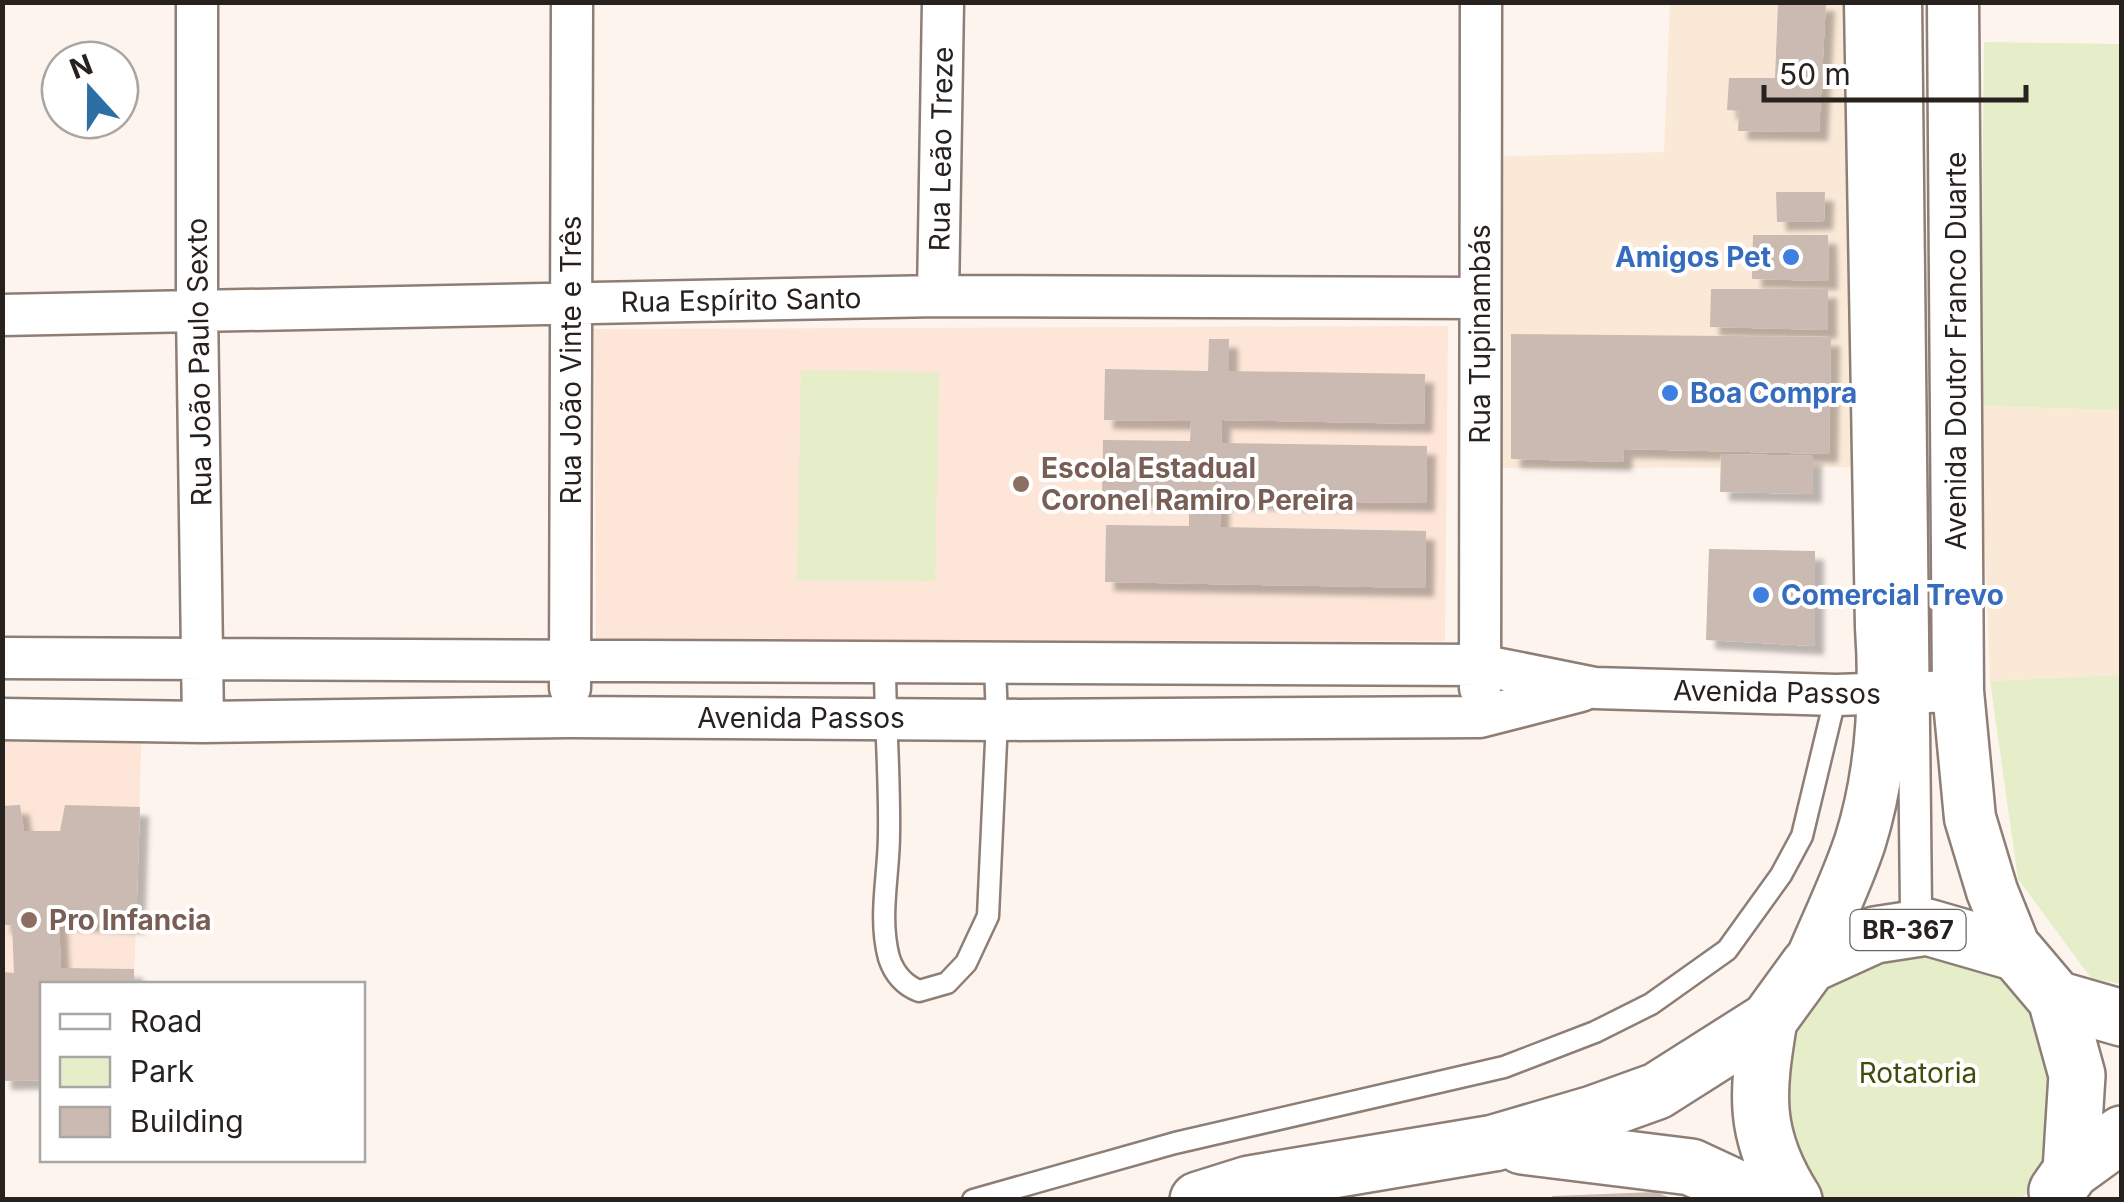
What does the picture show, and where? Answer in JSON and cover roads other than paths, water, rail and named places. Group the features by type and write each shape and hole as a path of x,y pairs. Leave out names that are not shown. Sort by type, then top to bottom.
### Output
{"main road":[{"name":"BR-367","path":"1809,964 1875,935 1926,927 2018,953"},
{"path":"2018,953 2056,998 2078,1075 2061,1185"},
{"path":"1198,1200 1249,1184 1494,1142 1594,1114 1657,1091 1769,1020 1809,964"},
{"path":"2056,998 2122,1018"},
{"path":"1769,1020 1759,1112 1773,1165 1794,1200"},
{"path":"2061,1185 2122,1134"},
{"path":"1494,1142 1691,1167 1762,1200"}],"street":[{"name":"Rua João Paulo Sexto","path":"197,2 203,722"},
{"name":"Rua João Vinte e Três","path":"569,717 572,2"},
{"name":"Rua Leão Treze","path":"938,296 943,2"},
{"name":"Rua Tupinambás","path":"1480,717 1482,2"},
{"path":"1809,964 1860,843 1875,777 1885,695 1870,2"},
{"path":"1906,2 1923,908 1919,2"},
{"name":"Avenida Doutor Franco Duarte","path":"1953,2 1958,691 1970,818 1987,875 2018,953"},
{"name":"Rua Espírito Santo","path":"2,314 938,296 1479,298"},
{"name":"Avenida Passos","path":"2,658 1480,666 1595,688 1885,695 1958,691"},
{"name":"Avenida Passos","path":"2,719 203,722 569,717 1480,717 1595,688"}],"lane":[{"path":"885,664 890,809 883,913 886,946 900,979 918,991 947,983 966,963 988,916 995,664"},
{"path":"974,1200 1156,1148 1504,1067 1595,1032 1651,1004 1727,950 1781,875 1802,836 1836,694"}],"place":[{"name":"Amigos Pet","path":"1791,257"},
{"name":"Boa Compra","path":"1670,393"},
{"name":"Escola Estadual Coronel Ramiro Pereira","path":"1021,484"},
{"name":"Comercial Trevo","path":"1761,595"},
{"name":"Pro Infancia","path":"29,920"}],"park label":[{"name":"Rotatoria","path":"1918,1073"}]}
